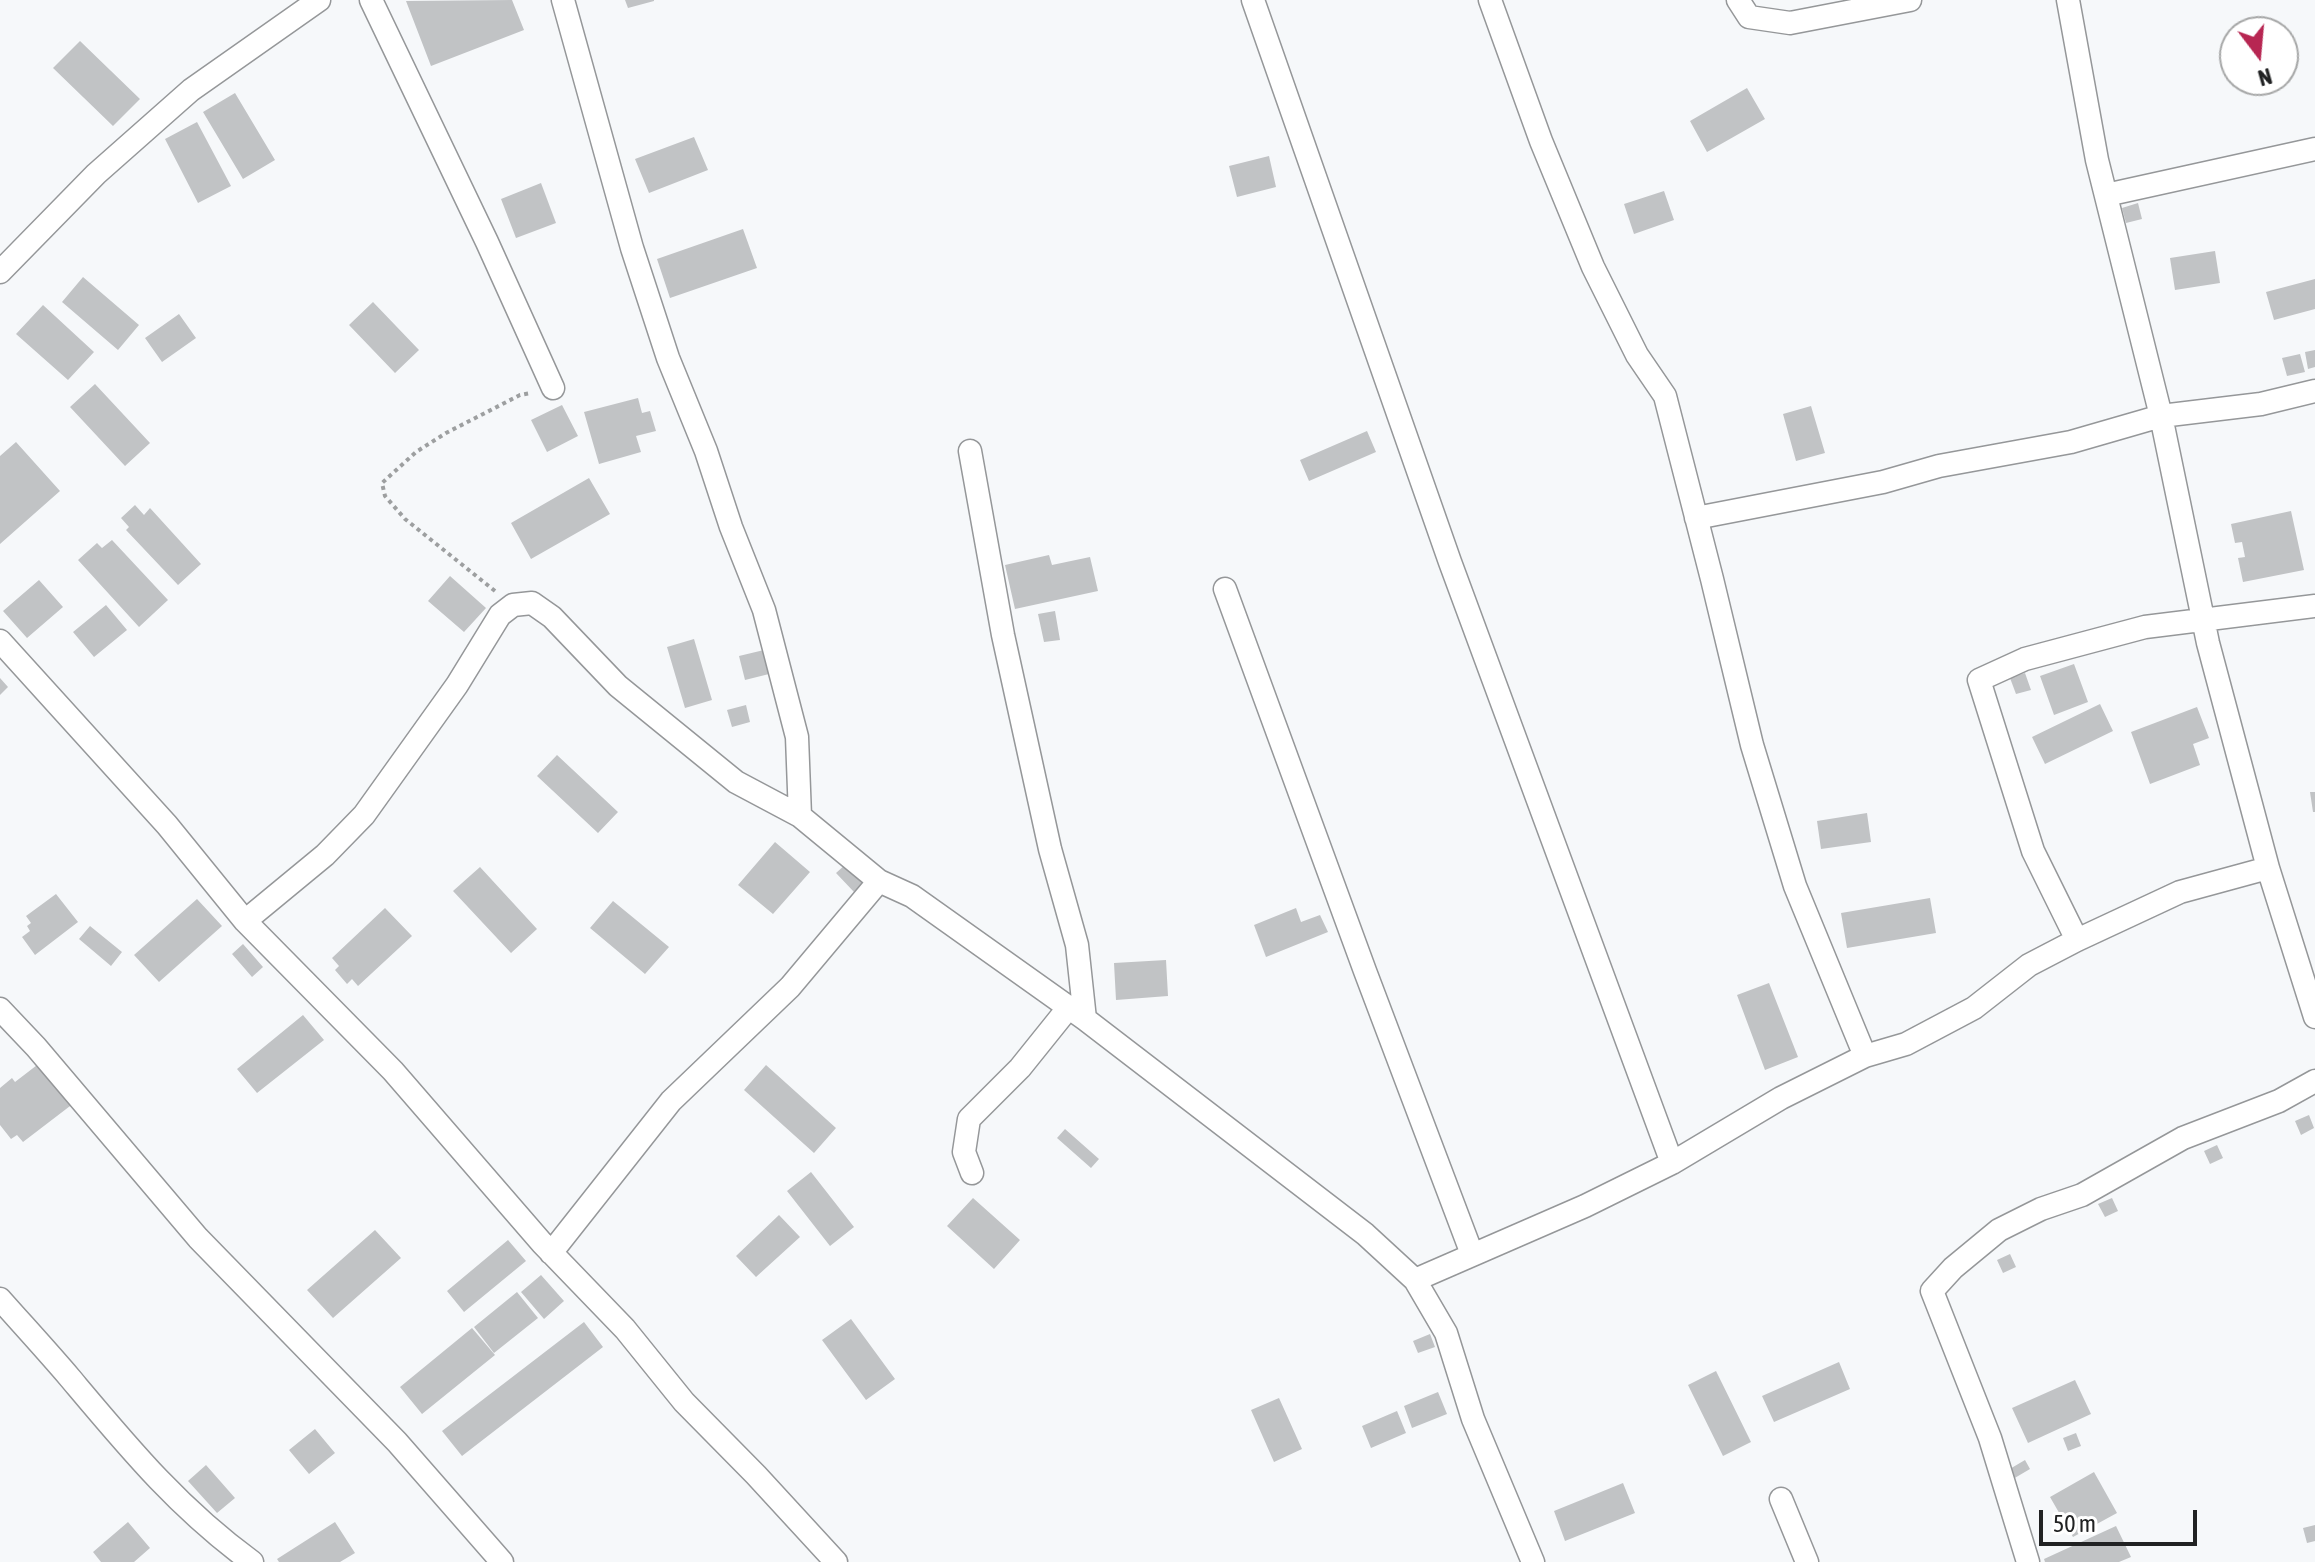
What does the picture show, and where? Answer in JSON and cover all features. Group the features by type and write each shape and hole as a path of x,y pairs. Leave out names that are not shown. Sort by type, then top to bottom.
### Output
{"street":[{"path":"0,272 96,174 191,90 319,0"},
{"path":"371,0 553,388"},
{"path":"563,0 636,262 668,358 706,451 731,527 764,610 797,737 800,816"},
{"path":"1253,0 1450,562 1672,1163"},
{"path":"1490,0 1541,141 1593,267 1637,355 1665,396 1752,745 1795,886 1865,1056"},
{"path":"1738,0 1749,17 1790,23 1910,0"},
{"path":"2068,0 2097,160 2161,416 2208,643 2268,868 2315,1017"},
{"path":"2106,195 2315,149"},
{"path":"1696,518 1883,482 1939,466 2071,442 2161,416 2261,404 2315,391"},
{"path":"970,451 1003,635 1050,849 1077,945 1077,1013 969,1119 964,1152 972,1173"},
{"path":"1225,589 1472,1254"},
{"path":"245,921 325,855 364,815 457,685 500,615 513,605 532,603 552,617 618,686 736,782 800,816 879,881 912,896 1077,1013 1365,1234 1415,1280 1446,1333 1473,1419 1533,1562"},
{"path":"2077,940 2033,851 1979,680 2025,659 2145,627 2315,606"},
{"path":"0,641 167,825 245,921 393,1071 551,1253 625,1329 684,1402 836,1562"},
{"path":"1415,1280 1585,1206 1672,1163 1781,1098 1865,1056 1906,1044 1974,1008 2029,965 2077,940 2180,892 2268,868"},
{"path":"551,1253 671,1101 790,987 879,881"},
{"path":"0,1009 198,1238 397,1442 502,1562"},
{"path":"2028,1562 1990,1438 1932,1291 1953,1268 1999,1230 2041,1209 2082,1195 2183,1138 2279,1101 2315,1081"},
{"path":"0,1299 180,1503 217,1537 252,1562"},
{"path":"1781,1499 1807,1562"}],"path":[{"path":"513,605 405,519 385,496 382,483 416,452 446,433 520,395 553,388"}],"building":[{"path":"512,0 524,30 431,66 406,1"},
{"path":"625,0 654,0 654,1 628,8"},
{"path":"80,41 140,99 113,126 53,68"},
{"path":"1747,88 1765,119 1707,152 1690,121"},
{"path":"235,93 275,160 243,179 203,112"},
{"path":"197,122 231,186 198,203 165,139"},
{"path":"694,137 708,170 649,193 635,159"},
{"path":"1269,156 1276,187 1237,197 1229,166"},
{"path":"541,183 556,223 516,238 501,199"},
{"path":"1664,191 1674,220 1634,234 1624,204"},
{"path":"2138,203 2142,219 2126,223 2122,208"},
{"path":"743,229 757,268 670,298 657,259"},
{"path":"2215,251 2220,283 2175,290 2170,258"},
{"path":"83,277 139,325 118,350 62,302"},
{"path":"2315,279 2315,309 2274,320 2266,292"},
{"path":"373,302 419,350 395,373 349,325"},
{"path":"43,305 94,352 68,380 16,334"},
{"path":"179,314 196,338 162,362 145,338"},
{"path":"2315,350 2315,367 2308,369 2305,352"},
{"path":"2300,354 2305,372 2287,376 2282,358"},
{"path":"95,384 150,443 125,466 70,407"},
{"path":"638,398 642,413 650,411 656,431 636,436 641,452 599,464 584,412"},
{"path":"562,405 578,436 547,452 531,420"},
{"path":"1811,406 1825,453 1796,461 1783,414"},
{"path":"1367,431 1376,452 1309,481 1300,460"},
{"path":"16,442 60,491 0,544 0,456"},
{"path":"589,478 610,514 531,559 511,523"},
{"path":"135,505 144,515 150,508 201,564 178,585 126,530 129,527 121,518"},
{"path":"2291,511 2304,570 2243,582 2238,558 2245,557 2242,542 2235,543 2231,524"},
{"path":"112,540 168,600 139,627 78,560 97,543 102,548"},
{"path":"1049,555 1052,565 1090,557 1098,591 1015,609 1005,565"},
{"path":"450,576 486,608 464,632 428,601"},
{"path":"39,580 63,607 27,638 3,611"},
{"path":"106,605 127,630 94,657 73,632"},
{"path":"1055,611 1060,640 1044,642 1038,614"},
{"path":"694,639 712,700 685,708 667,647"},
{"path":"764,650 769,674 745,680 739,656"},
{"path":"2074,664 2088,702 2054,715 2040,676"},
{"path":"2025,673 2031,690 2016,694 2010,678"},
{"path":"0,678 8,687 0,695"},
{"path":"2100,704 2113,731 2045,764 2032,737"},
{"path":"746,705 750,722 732,727 727,710"},
{"path":"2197,707 2209,738 2193,744 2200,765 2150,784 2131,732"},
{"path":"557,755 618,812 598,833 537,776"},
{"path":"2310,792 2315,792 2315,812 2313,812"},
{"path":"1867,813 1871,842 1821,849 1817,821"},
{"path":"775,842 810,872 773,914 738,885"},
{"path":"846,864 864,884 854,892 836,873"},
{"path":"480,867 537,929 511,953 453,891"},
{"path":"56,894 78,922 35,955 22,937 30,931 27,926 31,923 26,916"},
{"path":"1930,898 1936,933 1847,948 1841,913"},
{"path":"197,899 222,926 159,982 134,955"},
{"path":"613,901 669,947 645,974 590,928"},
{"path":"385,908 412,936 358,986 352,979 347,984 335,970 339,966 332,958"},
{"path":"1296,908 1301,922 1320,915 1328,932 1266,957 1254,925"},
{"path":"90,926 122,952 111,966 79,939"},
{"path":"243,944 263,967 252,977 232,954"},
{"path":"1166,960 1168,996 1116,1000 1114,963"},
{"path":"1769,983 1798,1057 1765,1070 1737,995"},
{"path":"303,1015 324,1040 257,1093 237,1069"},
{"path":"41,1062 74,1103 23,1142 17,1135 11,1139 0,1125 0,1088 12,1078 15,1082"},
{"path":"766,1065 836,1128 814,1153 744,1090"},
{"path":"2309,1115 2314,1128 2301,1135 2295,1121"},
{"path":"1065,1129 1099,1159 1091,1168 1057,1138"},
{"path":"2217,1145 2223,1158 2210,1164 2204,1151"},
{"path":"811,1172 854,1227 830,1246 787,1191"},
{"path":"973,1198 1020,1240 994,1269 947,1226"},
{"path":"2112,1198 2118,1211 2105,1217 2098,1204"},
{"path":"779,1215 800,1237 756,1277 736,1256"},
{"path":"375,1230 401,1258 333,1318 307,1290"},
{"path":"508,1240 526,1261 464,1312 447,1291"},
{"path":"2010,1254 2016,1267 2003,1273 1997,1260"},
{"path":"541,1275 564,1301 544,1319 521,1292"},
{"path":"517,1292 538,1318 494,1353 474,1327"},
{"path":"851,1319 895,1379 866,1400 822,1340"},
{"path":"584,1322 603,1347 462,1456 442,1431"},
{"path":"472,1328 495,1355 422,1414 400,1387"},
{"path":"1430,1334 1435,1347 1418,1353 1413,1341"},
{"path":"1839,1362 1850,1389 1774,1422 1762,1396"},
{"path":"1716,1371 1751,1442 1723,1456 1688,1385"},
{"path":"2075,1380 2091,1414 2028,1443 2012,1408"},
{"path":"1438,1392 1447,1414 1412,1428 1404,1406"},
{"path":"1279,1398 1302,1449 1274,1462 1251,1410"},
{"path":"1397,1411 1406,1433 1371,1448 1362,1426"},
{"path":"315,1429 335,1453 309,1474 289,1450"},
{"path":"2076,1433 2081,1446 2068,1451 2063,1438"},
{"path":"2025,1460 2030,1469 2013,1479 2008,1470"},
{"path":"206,1465 235,1498 217,1513 188,1481"},
{"path":"2094,1472 2117,1513 2073,1537 2050,1497"},
{"path":"1623,1483 1635,1513 1565,1541 1554,1511"},
{"path":"128,1522 150,1548 134,1562 101,1562 93,1552"},
{"path":"335,1522 355,1553 340,1562 279,1562 277,1559"},
{"path":"2315,1525 2315,1541 2307,1543 2303,1528"},
{"path":"2116,1526 2131,1557 2119,1562 2045,1562 2044,1559"}]}
